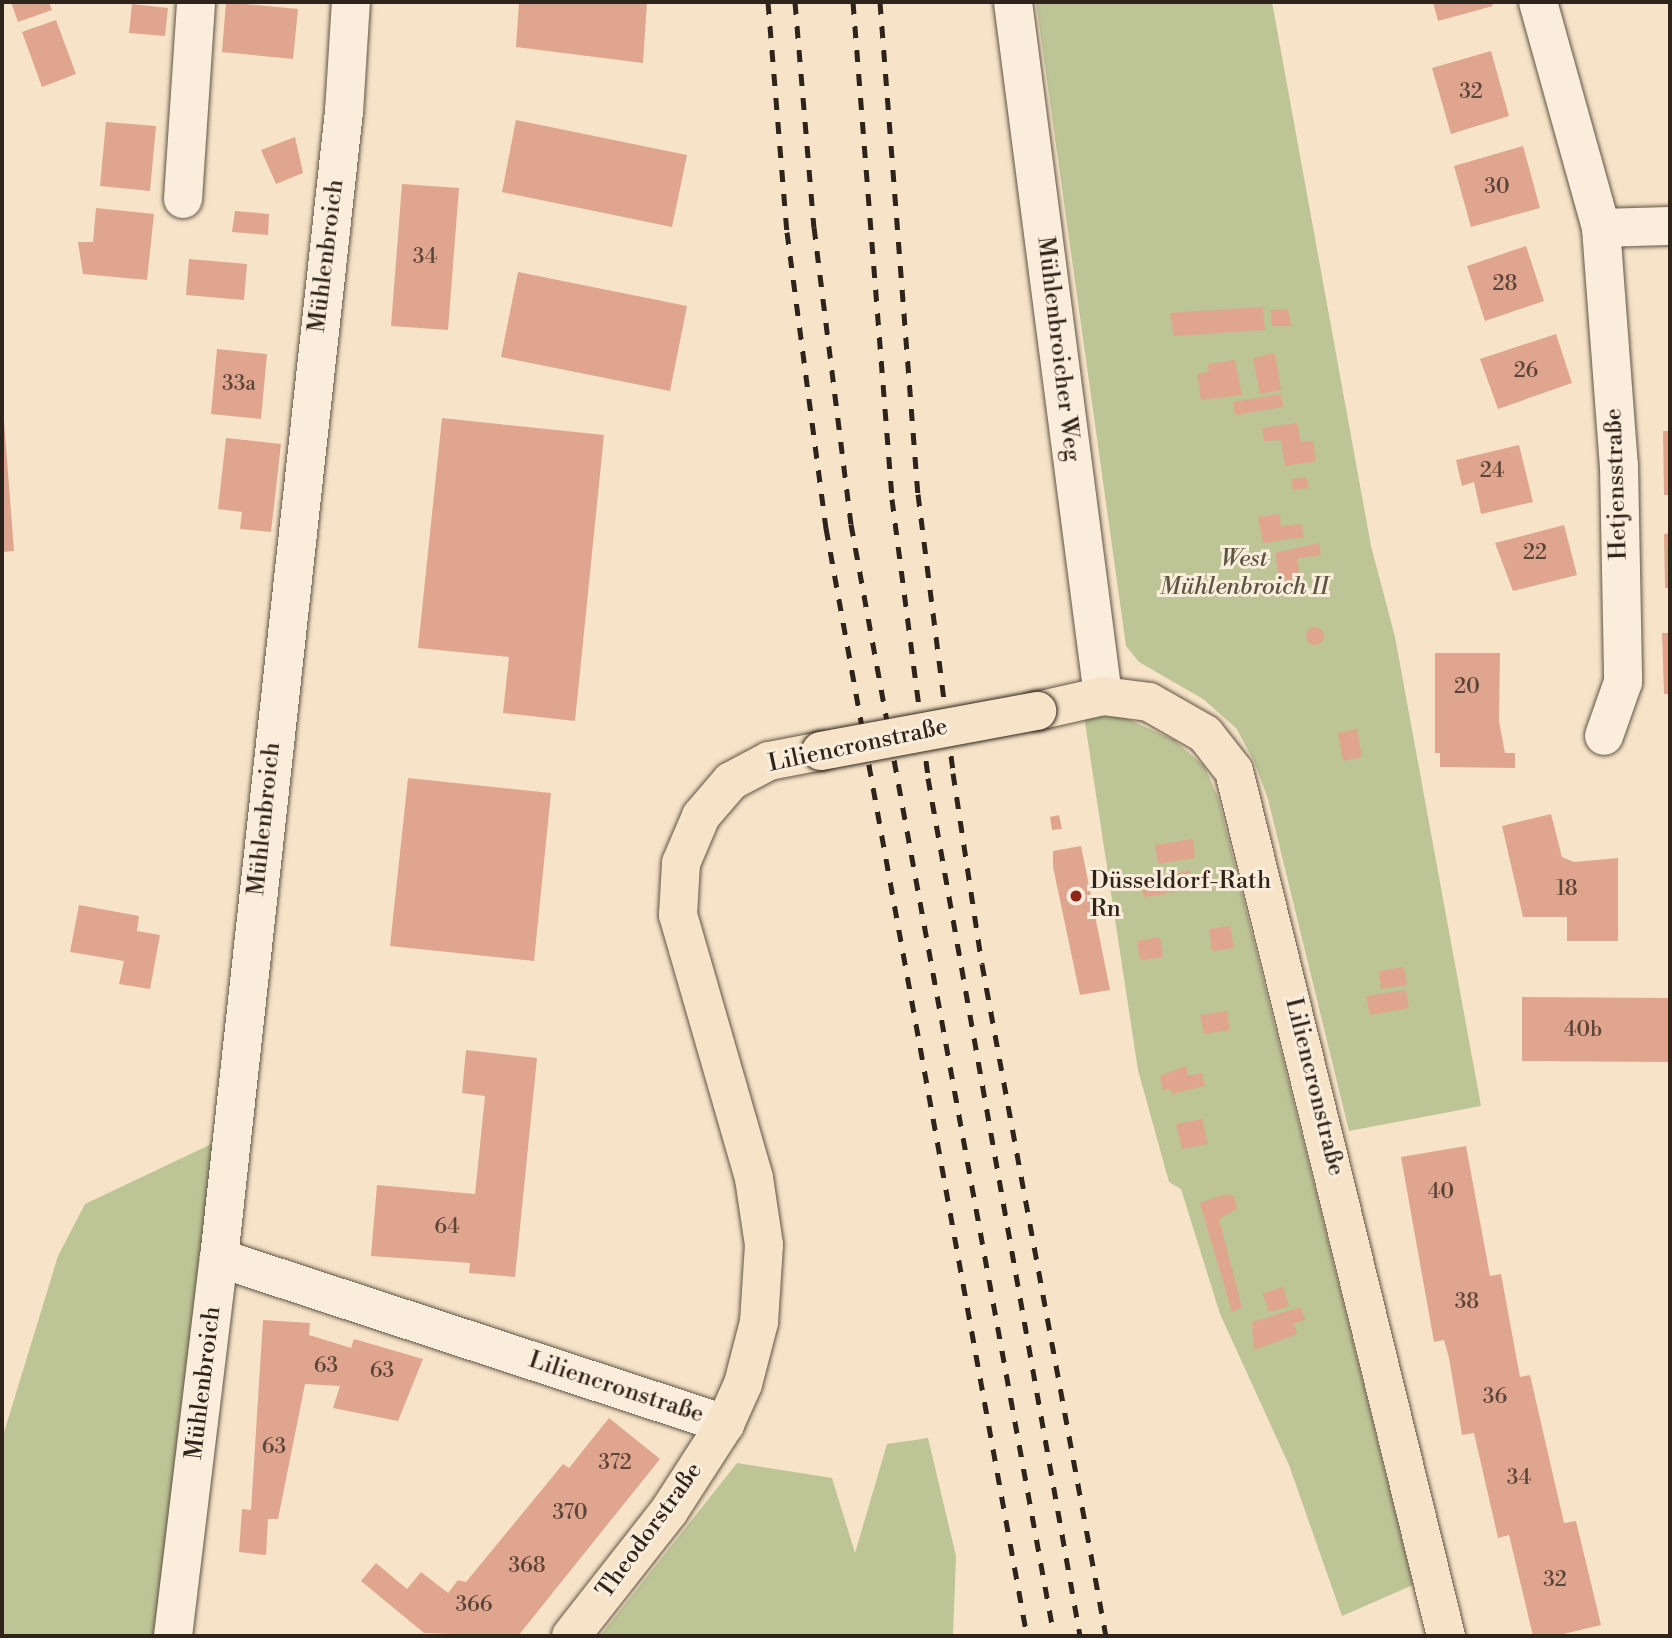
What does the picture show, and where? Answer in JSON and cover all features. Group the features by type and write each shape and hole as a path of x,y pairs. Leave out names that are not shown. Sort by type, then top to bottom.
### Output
{"main road":[{"name":"Liliencronstraße","path":"725,1424 753,1353 764,1245 745,1135 686,949 676,891 688,842 719,792 769,761 1104,696 1149,702 1181,716 1222,752 1242,791 1446,1636"},
{"name":"Theodorstraße","path":"571,1636 668,1511 725,1424"}],"street":[{"path":"183,199 196,2"},
{"name":"Mühlenbroich","path":"173,1636 219,1258 344,112 351,2"},
{"name":"Mühlenbroicher Weg","path":"1013,2 1104,696"},
{"name":"Hetjensstraße","path":"1538,2 1601,228 1619,465 1623,682 1604,736"},
{"path":"1601,228 1670,226"},
{"name":"Liliencronstraße","path":"219,1258 725,1424"}],"green space":[{"name":"West Mühlenbroich II","path":"1036,2 1272,2 1371,546 1395,637 1481,1106 1349,1131 1268,799 1254,761 1236,728 1203,699 1139,662 1126,646"},
{"path":"1084,716 1123,717 1174,740 1204,766 1218,797 1413,1585 1342,1616 1289,1465 1220,1314 1181,1189 1169,1182 1138,1070"},
{"path":"222,1139 156,1636 2,1636 2,1439 58,1256 85,1204"},
{"path":"928,1438 956,1556 953,1636 600,1636 737,1463 832,1478 855,1553 887,1444"}],"building":[{"path":"11,2 49,2 52,10 18,22"},
{"path":"226,2 298,9 293,59 222,52"},
{"path":"519,2 647,2 643,63 516,47"},
{"path":"1433,2 1491,2 1493,6 1438,21"},
{"path":"132,4 168,8 165,36 129,33"},
{"path":"56,20 76,74 42,87 22,32"},
{"path":"1491,51 1509,116 1451,134 1432,68"},
{"path":"516,120 687,155 672,227 502,192"},
{"path":"106,122 156,126 150,191 100,186"},
{"path":"295,137 303,173 276,184 261,150"},
{"path":"1523,146 1540,208 1471,227 1454,166"},
{"path":"402,184 459,188 448,330 391,326"},
{"path":"96,208 154,214 147,280 83,274 78,242 93,242"},
{"path":"235,211 269,214 268,235 232,232"},
{"path":"1526,246 1544,301 1485,321 1467,266"},
{"path":"189,259 247,264 244,300 186,295"},
{"path":"518,272 687,306 670,391 501,357"},
{"path":"1263,307 1265,330 1174,336 1170,313"},
{"path":"1288,309 1291,326 1272,326 1271,310"},
{"path":"1556,334 1572,383 1498,409 1480,359"},
{"path":"217,349 267,354 261,419 211,414"},
{"path":"1275,353 1281,390 1260,394 1253,358"},
{"path":"1235,360 1242,395 1201,400 1197,374 1209,371 1208,364"},
{"path":"1281,394 1283,407 1235,415 1233,402"},
{"path":"2,395 14,551 2,552"},
{"path":"442,418 604,435 575,721 503,713 509,657 418,648"},
{"path":"1297,423 1301,442 1313,441 1316,461 1285,466 1281,440 1264,441 1262,428"},
{"path":"1663,431 1670,431 1670,495 1664,495"},
{"path":"226,438 281,444 271,532 240,529 242,512 218,509"},
{"path":"1519,445 1533,502 1481,514 1474,482 1462,486 1456,460"},
{"path":"1307,477 1309,488 1293,490 1291,479"},
{"path":"1280,514 1281,526 1301,524 1304,537 1263,543 1258,517"},
{"path":"1564,525 1577,575 1513,591 1495,543"},
{"path":"1670,533 1670,588 1665,588 1664,534"},
{"path":"1319,543 1321,555 1297,558 1301,586 1281,589 1275,553"},
{"path":"1311,627 1319,627 1324,636 1322,643 1311,645 1306,640 1306,632"},
{"path":"1662,633 1670,633 1670,694 1664,694"},
{"path":"1435,653 1500,653 1499,721 1505,753 1515,753 1515,768 1440,767 1440,753 1435,753"},
{"path":"1357,729 1362,757 1343,761 1338,733"},
{"path":"408,778 551,793 534,961 390,946"},
{"path":"1551,814 1562,857 1574,862 1618,858 1618,941 1567,941 1567,917 1523,917 1502,826"},
{"path":"1059,815 1062,829 1052,830 1050,817"},
{"path":"1193,839 1195,858 1158,864 1155,845"},
{"path":"1081,846 1110,990 1080,995 1053,867 1053,851"},
{"path":"1190,870 1194,887 1170,893 1166,876"},
{"path":"1163,874 1167,894 1144,897 1140,878"},
{"path":"79,905 139,916 137,931 160,935 150,989 119,984 124,961 70,952"},
{"path":"1230,926 1234,948 1212,951 1209,929"},
{"path":"1160,937 1163,957 1140,960 1137,941"},
{"path":"1404,967 1407,985 1381,989 1379,971"},
{"path":"1406,990 1409,1008 1370,1015 1366,996"},
{"path":"1522,997 1670,998 1670,1062 1522,1061"},
{"path":"1227,1011 1230,1030 1204,1034 1200,1015"},
{"path":"466,1050 537,1058 515,1277 469,1273 470,1263 371,1256 377,1185 475,1194 485,1096 462,1093"},
{"path":"1186,1066 1188,1076 1202,1073 1205,1086 1172,1094 1171,1089 1163,1090 1160,1076"},
{"path":"1202,1119 1208,1144 1182,1149 1176,1124"},
{"path":"1466,1146 1490,1276 1501,1274 1520,1377 1530,1375 1564,1523 1576,1521 1601,1625 1555,1636 1533,1636 1509,1535 1498,1538 1474,1433 1462,1435 1444,1340 1434,1342 1401,1157"},
{"path":"1223,1195 1234,1196 1237,1209 1219,1219 1242,1307 1232,1312 1200,1203"},
{"path":"1283,1287 1289,1306 1269,1312 1263,1293"},
{"path":"1301,1307 1305,1320 1294,1323 1297,1334 1254,1350 1252,1322"},
{"path":"263,1320 310,1323 309,1335 351,1348 354,1339 423,1359 398,1421 333,1408 340,1386 305,1384 278,1519 268,1519 266,1555 239,1552 242,1509 251,1510"},
{"path":"609,1418 660,1459 518,1636 424,1633 361,1581 376,1563 407,1589 421,1572 448,1593 458,1580 466,1582 563,1464 569,1468"}],"railway":[{"path":"768,2 787,232 826,528 1027,1636"},
{"path":"795,2 814,227 851,524 1054,1636"},
{"path":"853,2 892,499 928,778 1080,1636"},
{"path":"880,2 918,494 953,773 982,964 1106,1636"}],"place":[{"name":"Düsseldorf-Rath Rn","path":"1076,896"}]}
